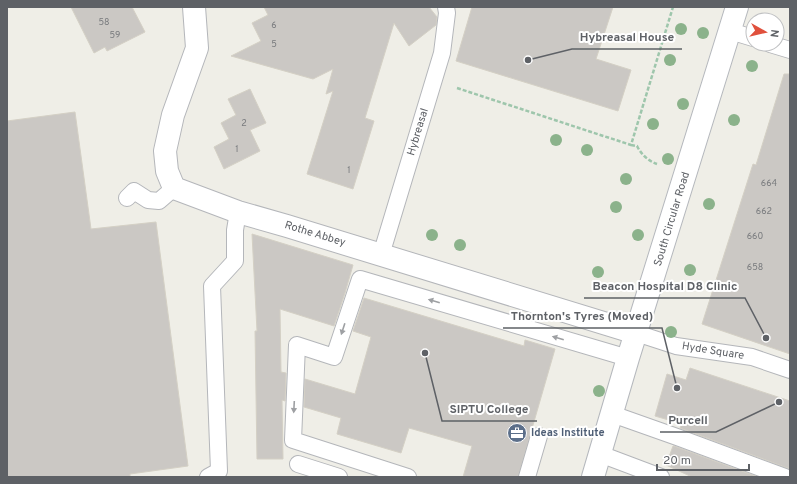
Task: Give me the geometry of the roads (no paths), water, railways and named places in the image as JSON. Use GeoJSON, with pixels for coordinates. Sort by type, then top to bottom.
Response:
{"type":"FeatureCollection","features":[{"type":"Feature","properties":{"kind":"street"},"geometry":{"type":"LineString","coordinates":[[174,188],[167,171],[165,151],[173,115],[197,48],[194,7]]}},
{"type":"Feature","properties":{"kind":"street","name":"South Circular Road"},"geometry":{"type":"LineString","coordinates":[[593,477],[628,358],[738,7]]}},
{"type":"Feature","properties":{"kind":"street","name":"Rothe Abbey"},"geometry":{"type":"LineString","coordinates":[[174,188],[238,212],[636,333]]}},
{"type":"Feature","properties":{"kind":"lane","name":"Hybreasal"},"geometry":{"type":"LineString","coordinates":[[381,255],[442,53],[447,13],[446,7]]}},
{"type":"Feature","properties":{"kind":"lane"},"geometry":{"type":"LineString","coordinates":[[730,31],[745,36]]}},
{"type":"Feature","properties":{"kind":"lane"},"geometry":{"type":"LineString","coordinates":[[127,198],[134,191],[148,200],[159,201],[174,188]]}},
{"type":"Feature","properties":{"kind":"lane"},"geometry":{"type":"LineString","coordinates":[[208,477],[219,471],[212,286],[235,261],[235,230],[238,212]]}},
{"type":"Feature","properties":{"kind":"lane"},"geometry":{"type":"LineString","coordinates":[[408,477],[293,440],[297,345],[334,357],[360,279],[628,358]]}},
{"type":"Feature","properties":{"kind":"lane","name":"Hyde Square"},"geometry":{"type":"LineString","coordinates":[[636,333],[676,346],[752,357],[790,370]]}},
{"type":"Feature","properties":{"kind":"lane"},"geometry":{"type":"LineString","coordinates":[[612,414],[785,477]]}},
{"type":"Feature","properties":{"kind":"lane"},"geometry":{"type":"LineString","coordinates":[[527,477],[539,436]]}},
{"type":"Feature","properties":{"kind":"lane"},"geometry":{"type":"LineString","coordinates":[[600,454],[662,477]]}},
{"type":"Feature","properties":{"kind":"lane"},"geometry":{"type":"LineString","coordinates":[[298,464],[339,477]]}},
{"type":"Feature","properties":{"kind":"place","name":"Hybreasal House"},"geometry":{"type":"Point","coordinates":[528,60]}},
{"type":"Feature","properties":{"kind":"place","name":"Beacon Hospital D8 Clinic"},"geometry":{"type":"Point","coordinates":[766,338]}},
{"type":"Feature","properties":{"kind":"place","name":"SIPTU College"},"geometry":{"type":"Point","coordinates":[425,353]}},
{"type":"Feature","properties":{"kind":"place","name":"Thornton's Tyres (Moved)"},"geometry":{"type":"Point","coordinates":[677,388]}},
{"type":"Feature","properties":{"kind":"place","name":"Purcell"},"geometry":{"type":"Point","coordinates":[779,402]}},
{"type":"Feature","properties":{"kind":"place","name":"Ideas Institute"},"geometry":{"type":"Point","coordinates":[517,433]}}]}
